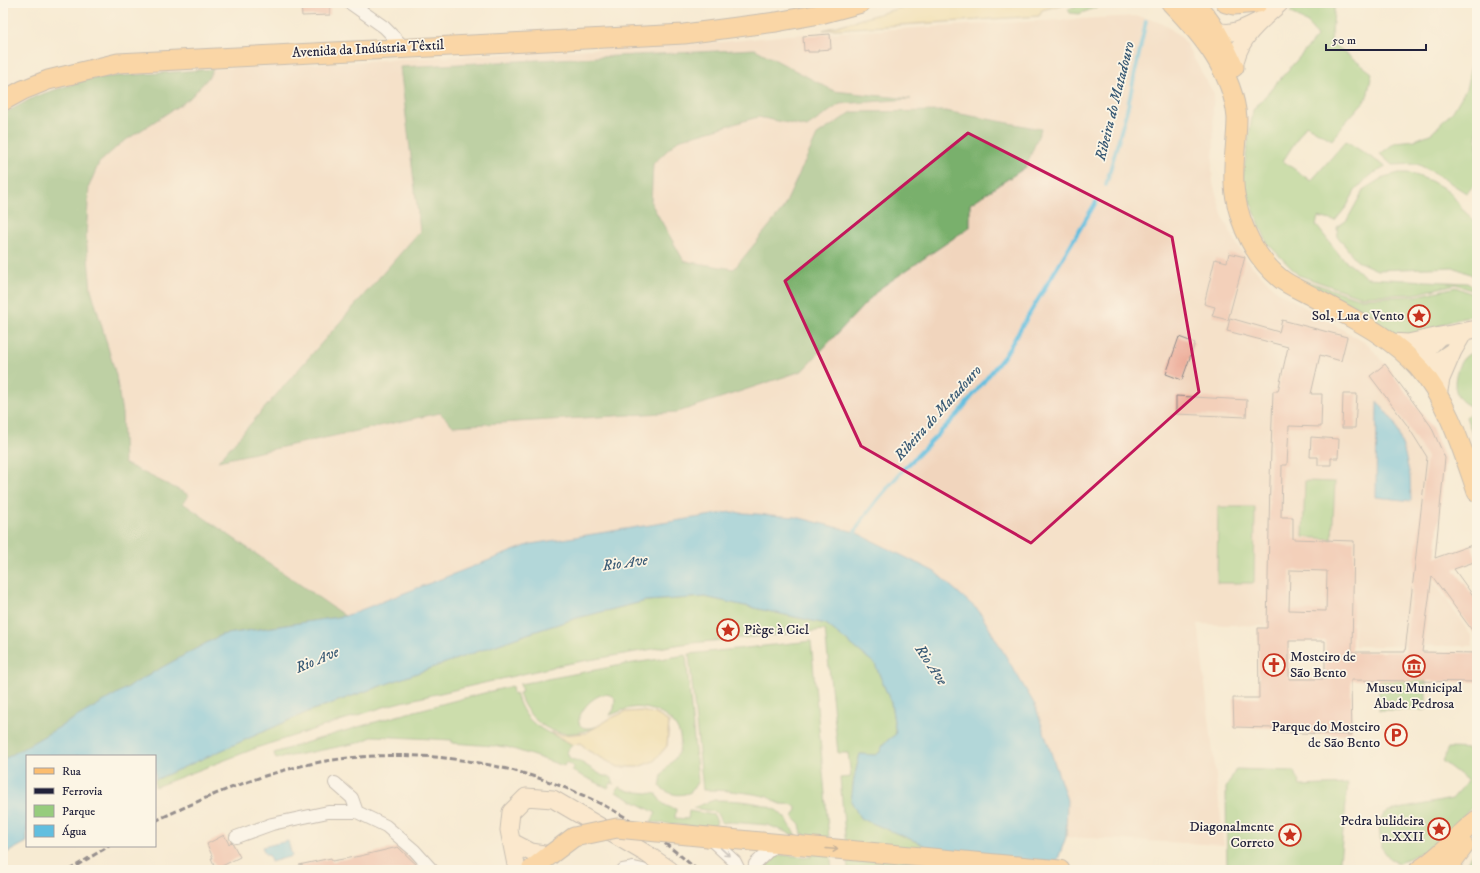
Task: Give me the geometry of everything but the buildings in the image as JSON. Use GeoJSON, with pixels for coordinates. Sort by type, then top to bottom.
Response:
{"type":"FeatureCollection","features":[{"type":"Feature","properties":{"kind":"main road"},"geometry":{"type":"LineString","coordinates":[[739,27],[758,20],[821,3]]}},
{"type":"Feature","properties":{"kind":"main road"},"geometry":{"type":"LineString","coordinates":[[739,27],[820,14],[861,3]]}},
{"type":"Feature","properties":{"kind":"main road"},"geometry":{"type":"LineString","coordinates":[[1171,3],[1186,19],[1216,58],[1228,81],[1236,108]]}},
{"type":"Feature","properties":{"kind":"main road"},"geometry":{"type":"LineString","coordinates":[[1194,3],[1216,32],[1224,45],[1234,68],[1238,92],[1236,108],[1237,134],[1234,175],[1235,198],[1247,235],[1264,262],[1282,280],[1392,342],[1418,367],[1438,396],[1458,441],[1477,492]]}},
{"type":"Feature","properties":{"kind":"main road"},"geometry":{"type":"LineString","coordinates":[[1226,3],[1261,11]]}},
{"type":"Feature","properties":{"kind":"main road","name":"Avenida da Indústria Têxtil"},"geometry":{"type":"LineString","coordinates":[[3,101],[23,90],[48,80],[118,63],[684,34],[739,27]]}},
{"type":"Feature","properties":{"kind":"main road"},"geometry":{"type":"LineString","coordinates":[[1419,870],[1442,854],[1467,828],[1477,820]]}},
{"type":"Feature","properties":{"kind":"main road"},"geometry":{"type":"LineString","coordinates":[[530,870],[550,862],[574,837],[617,828],[1060,870]]}},
{"type":"Feature","properties":{"kind":"main road"},"geometry":{"type":"LineString","coordinates":[[1446,870],[1477,829]]}},
{"type":"Feature","properties":{"kind":"street"},"geometry":{"type":"LineString","coordinates":[[350,3],[384,27],[404,48]]}},
{"type":"Feature","properties":{"kind":"street"},"geometry":{"type":"LineString","coordinates":[[1180,3],[1197,20],[1216,32],[1232,32],[1240,30],[1261,11],[1280,3]]}},
{"type":"Feature","properties":{"kind":"street"},"geometry":{"type":"LineString","coordinates":[[1234,68],[1236,56],[1240,46],[1261,11]]}},
{"type":"Feature","properties":{"kind":"street"},"geometry":{"type":"LineString","coordinates":[[1440,336],[1424,352],[1418,367],[1432,365],[1452,351],[1470,330]]}},
{"type":"Feature","properties":{"kind":"street"},"geometry":{"type":"LineString","coordinates":[[1392,342],[1408,343],[1470,330]]}},
{"type":"Feature","properties":{"kind":"street"},"geometry":{"type":"LineString","coordinates":[[1438,396],[1441,379],[1452,351]]}},
{"type":"Feature","properties":{"kind":"street"},"geometry":{"type":"LineString","coordinates":[[335,783],[352,798],[357,812]]}},
{"type":"Feature","properties":{"kind":"street"},"geometry":{"type":"LineString","coordinates":[[518,870],[509,830],[510,812],[526,798],[553,799],[637,866],[670,870]]}},
{"type":"Feature","properties":{"kind":"street"},"geometry":{"type":"LineString","coordinates":[[236,837],[272,824],[328,812],[357,812],[386,826],[414,850],[432,870]]}},
{"type":"Feature","properties":{"kind":"street"},"geometry":{"type":"LineString","coordinates":[[708,837],[735,862],[739,870]]}},
{"type":"Feature","properties":{"kind":"street"},"geometry":{"type":"LineString","coordinates":[[512,842],[550,862]]}},
{"type":"Feature","properties":{"kind":"street"},"geometry":{"type":"LineString","coordinates":[[754,870],[755,864],[785,844]]}},
{"type":"Feature","properties":{"kind":"highlighted area"},"geometry":{"type":"Polygon","coordinates":[[[968,133],[1172,237],[1199,392],[1031,543],[861,446],[785,281],[968,133]]]}},
{"type":"Feature","properties":{"kind":"shaded area"},"geometry":{"type":"Polygon","coordinates":[[[1135,16],[1150,19],[1166,25],[1183,39],[1214,94],[1213,183],[1224,220],[1239,248],[1252,266],[1277,291],[1369,345],[1431,426],[1445,458],[1433,580],[1472,637],[1472,646],[1354,646],[1354,622],[1266,620],[1265,626],[1198,624],[1224,845],[1066,837],[1067,800],[1035,705],[979,611],[731,512],[531,544],[345,616],[183,502],[189,495],[124,463],[122,413],[116,375],[91,289],[86,237],[89,186],[99,163],[120,144],[189,99],[209,77],[213,69],[723,42],[788,35],[1135,16]]]}},
{"type":"Feature","properties":{"kind":"green space"},"geometry":{"type":"Polygon","coordinates":[[[1083,3],[1136,3],[1100,6],[1079,14],[1070,13],[1068,9],[1083,3]]]}},
{"type":"Feature","properties":{"kind":"green space"},"geometry":{"type":"Polygon","coordinates":[[[1302,3],[1335,3],[1331,42],[1372,73],[1367,98],[1332,140],[1306,125],[1283,161],[1311,181],[1346,141],[1386,167],[1369,176],[1355,191],[1347,206],[1335,221],[1318,217],[1316,225],[1342,258],[1367,278],[1467,283],[1477,289],[1477,293],[1456,284],[1415,294],[1359,296],[1298,275],[1267,243],[1242,181],[1253,110],[1317,37],[1309,24],[1290,12],[1302,3]]]}},
{"type":"Feature","properties":{"kind":"green space"},"geometry":{"type":"Polygon","coordinates":[[[1477,40],[1477,183],[1466,193],[1433,172],[1417,164],[1392,165],[1380,154],[1396,142],[1415,140],[1432,133],[1453,111],[1466,89],[1477,40]]]}},
{"type":"Feature","properties":{"kind":"green space"},"geometry":{"type":"Polygon","coordinates":[[[755,49],[834,91],[911,99],[840,104],[807,127],[758,117],[678,140],[653,164],[651,203],[684,261],[734,269],[783,209],[817,135],[852,112],[945,111],[1041,129],[1026,167],[970,204],[970,227],[879,289],[802,371],[678,412],[453,426],[440,413],[218,461],[420,231],[400,67],[755,49]]]}},
{"type":"Feature","properties":{"kind":"green space"},"geometry":{"type":"Polygon","coordinates":[[[213,69],[209,77],[189,99],[120,144],[99,163],[89,186],[86,237],[91,289],[116,375],[122,413],[124,463],[189,495],[183,503],[345,616],[221,635],[161,668],[3,760],[3,114],[36,96],[91,78],[213,69]]]}},
{"type":"Feature","properties":{"kind":"green space"},"geometry":{"type":"Polygon","coordinates":[[[1399,173],[1410,173],[1431,181],[1449,191],[1465,212],[1477,223],[1477,277],[1453,267],[1377,270],[1357,261],[1338,237],[1337,227],[1347,220],[1364,189],[1384,177],[1399,173]]]}},
{"type":"Feature","properties":{"kind":"green space"},"geometry":{"type":"Polygon","coordinates":[[[1297,278],[1358,298],[1416,296],[1456,287],[1477,296],[1477,316],[1463,317],[1422,334],[1397,335],[1297,278]]]}},
{"type":"Feature","properties":{"kind":"green space"},"geometry":{"type":"Polygon","coordinates":[[[1477,349],[1477,409],[1463,402],[1459,398],[1456,392],[1455,380],[1461,362],[1464,358],[1477,349]]]}},
{"type":"Feature","properties":{"kind":"green space"},"geometry":{"type":"Polygon","coordinates":[[[1473,412],[1477,414],[1477,431],[1472,433],[1466,417],[1473,412]]]}},
{"type":"Feature","properties":{"kind":"green space"},"geometry":{"type":"Polygon","coordinates":[[[1305,481],[1335,482],[1332,539],[1303,537],[1305,481]]]}},
{"type":"Feature","properties":{"kind":"green space"},"geometry":{"type":"Polygon","coordinates":[[[1218,507],[1255,507],[1254,583],[1217,583],[1218,507]]]}},
{"type":"Feature","properties":{"kind":"green space"},"geometry":{"type":"Polygon","coordinates":[[[705,597],[826,624],[875,664],[891,703],[896,734],[884,743],[880,752],[875,755],[860,754],[854,778],[851,801],[860,818],[922,844],[930,870],[848,870],[840,778],[851,777],[848,753],[838,753],[825,630],[682,644],[566,664],[393,704],[259,747],[156,787],[156,780],[310,711],[527,634],[577,618],[646,601],[705,597]]]}},
{"type":"Feature","properties":{"kind":"green space"},"geometry":{"type":"Polygon","coordinates":[[[811,641],[832,870],[764,870],[773,858],[781,855],[812,857],[805,834],[802,834],[800,824],[793,817],[797,810],[796,807],[790,804],[781,804],[761,795],[719,790],[703,790],[689,654],[811,641]]]}},
{"type":"Feature","properties":{"kind":"green space"},"geometry":{"type":"Polygon","coordinates":[[[686,655],[698,781],[691,792],[686,794],[678,795],[668,792],[660,787],[662,775],[677,755],[680,746],[680,737],[677,729],[665,716],[639,707],[610,715],[614,709],[615,699],[608,694],[599,696],[590,702],[583,710],[579,718],[580,725],[586,728],[599,726],[586,731],[563,733],[554,731],[538,722],[526,709],[519,693],[522,692],[520,684],[627,664],[686,655]]]}},
{"type":"Feature","properties":{"kind":"green space"},"geometry":{"type":"Polygon","coordinates":[[[1379,680],[1426,681],[1426,710],[1379,710],[1379,680]]]}},
{"type":"Feature","properties":{"kind":"green space"},"geometry":{"type":"Polygon","coordinates":[[[512,686],[513,694],[516,693],[525,713],[537,726],[573,745],[567,752],[570,759],[579,761],[603,776],[612,778],[614,784],[611,783],[608,788],[572,771],[574,767],[566,762],[564,766],[507,747],[452,743],[452,740],[374,736],[358,743],[276,759],[274,753],[392,717],[512,686]]]}},
{"type":"Feature","properties":{"kind":"green space"},"geometry":{"type":"Polygon","coordinates":[[[1448,748],[1477,749],[1477,802],[1446,834],[1428,849],[1399,863],[1391,860],[1381,847],[1379,824],[1384,814],[1389,811],[1452,799],[1468,781],[1442,761],[1448,748]]]}},
{"type":"Feature","properties":{"kind":"green space"},"geometry":{"type":"Polygon","coordinates":[[[1236,769],[1295,771],[1300,786],[1348,784],[1339,870],[1227,870],[1226,788],[1236,769]]]}},
{"type":"Feature","properties":{"kind":"green space"},"geometry":{"type":"Polygon","coordinates":[[[619,787],[629,791],[657,794],[664,804],[676,809],[675,818],[688,819],[689,811],[714,815],[717,822],[714,826],[708,828],[651,822],[656,813],[616,792],[619,787]]]}},
{"type":"Feature","properties":{"kind":"green space"},"geometry":{"type":"Polygon","coordinates":[[[714,800],[748,802],[774,809],[785,818],[796,836],[768,825],[730,822],[722,823],[716,812],[693,808],[714,800]]]}},
{"type":"Feature","properties":{"kind":"green space"},"geometry":{"type":"Polygon","coordinates":[[[1477,848],[1477,870],[1461,870],[1477,848]]]}},
{"type":"Feature","properties":{"kind":"sand"},"geometry":{"type":"Polygon","coordinates":[[[917,3],[1069,3],[1042,10],[1039,16],[823,30],[917,3]]]}},
{"type":"Feature","properties":{"kind":"sand"},"geometry":{"type":"Polygon","coordinates":[[[641,711],[656,714],[669,722],[667,746],[654,761],[638,767],[618,767],[587,750],[581,743],[573,745],[550,732],[563,735],[586,733],[611,718],[625,712],[641,711]]]}},
{"type":"Feature","properties":{"kind":"water"},"geometry":{"type":"Polygon","coordinates":[[[1377,401],[1395,423],[1410,476],[1411,501],[1376,497],[1377,401]]]}},
{"type":"Feature","properties":{"kind":"water","name":"Rio Ave"},"geometry":{"type":"Polygon","coordinates":[[[731,512],[796,517],[855,532],[935,572],[979,611],[1035,705],[1067,800],[1066,837],[1054,870],[930,870],[922,844],[860,818],[851,801],[854,778],[860,754],[875,755],[880,752],[884,743],[896,734],[891,703],[875,664],[826,624],[705,597],[646,601],[577,618],[527,634],[310,711],[156,780],[156,755],[26,755],[26,843],[3,855],[3,760],[161,668],[221,635],[345,616],[531,544],[731,512]]]}},
{"type":"Feature","properties":{"kind":"water"},"geometry":{"type":"Polygon","coordinates":[[[288,841],[292,856],[271,862],[269,855],[266,855],[262,847],[288,841]]]}},
{"type":"Feature","properties":{"kind":"waterway","name":"Ribeira do Matadouro"},"geometry":{"type":"LineString","coordinates":[[1106,185],[1128,106],[1146,21]]}},
{"type":"Feature","properties":{"kind":"waterway","name":"Ribeira do Matadouro"},"geometry":{"type":"LineString","coordinates":[[854,537],[855,532],[862,520],[878,499],[902,471],[958,414],[1005,355],[1096,202]]}},
{"type":"Feature","properties":{"kind":"railway"},"geometry":{"type":"LineString","coordinates":[[156,821],[217,793],[304,765],[326,761],[376,756],[426,756],[475,762],[524,774],[571,790],[616,812],[658,838],[697,870]]}},
{"type":"Feature","properties":{"kind":"railway"},"geometry":{"type":"LineString","coordinates":[[69,870],[107,847]]}},
{"type":"Feature","properties":{"kind":"place","name":"Sol, Lua e Vento"},"geometry":{"type":"Point","coordinates":[1419,316]}},
{"type":"Feature","properties":{"kind":"place","name":"Piège à Ciel"},"geometry":{"type":"Point","coordinates":[728,630]}},
{"type":"Feature","properties":{"kind":"place","name":"Mosteiro de São Bento"},"geometry":{"type":"Point","coordinates":[1274,665]}},
{"type":"Feature","properties":{"kind":"place","name":"Museu Municipal Abade Pedrosa"},"geometry":{"type":"Point","coordinates":[1414,666]}},
{"type":"Feature","properties":{"kind":"place","name":"Parque do Mosteiro de São Bento"},"geometry":{"type":"Point","coordinates":[1396,735]}},
{"type":"Feature","properties":{"kind":"place","name":"Pedra bulideira n.XXII"},"geometry":{"type":"Point","coordinates":[1439,829]}},
{"type":"Feature","properties":{"kind":"place","name":"Diagonalmente Correto"},"geometry":{"type":"Point","coordinates":[1290,835]}}]}
